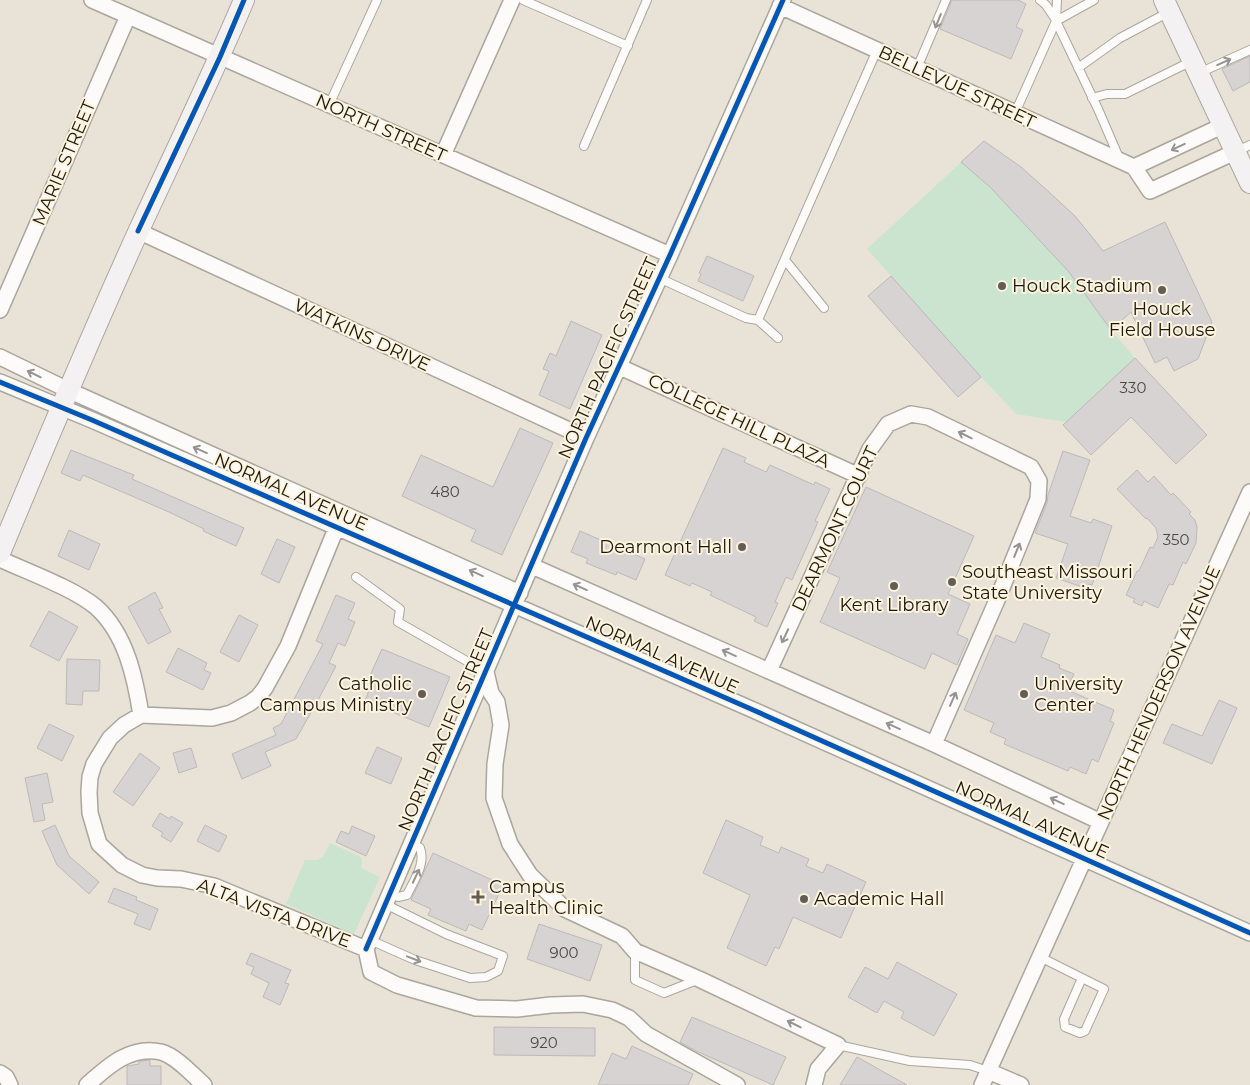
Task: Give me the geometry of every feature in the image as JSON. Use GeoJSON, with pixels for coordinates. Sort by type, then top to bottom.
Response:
{"type":"FeatureCollection","features":[{"type":"Feature","properties":{"kind":"main road"},"geometry":{"type":"LineString","coordinates":[[0,553],[64,399],[138,231],[220,57],[244,0]]}},
{"type":"Feature","properties":{"kind":"main road"},"geometry":{"type":"LineString","coordinates":[[1166,6],[1222,126],[1243,149],[1250,183]]}},
{"type":"Feature","properties":{"kind":"street","name":"NORTH STREET"},"geometry":{"type":"LineString","coordinates":[[92,0],[108,3],[128,16],[670,255]]}},
{"type":"Feature","properties":{"kind":"street"},"geometry":{"type":"LineString","coordinates":[[443,155],[512,0]]}},
{"type":"Feature","properties":{"kind":"street","name":"BELLEVUE STREET"},"geometry":{"type":"LineString","coordinates":[[781,3],[877,50],[1127,164]]}},
{"type":"Feature","properties":{"kind":"street","name":"NORTH PACIFIC STREET"},"geometry":{"type":"LineString","coordinates":[[368,945],[586,438],[660,278],[781,3]]}},
{"type":"Feature","properties":{"kind":"street","name":"MARIE STREET"},"geometry":{"type":"LineString","coordinates":[[0,310],[128,16]]}},
{"type":"Feature","properties":{"kind":"street"},"geometry":{"type":"LineString","coordinates":[[1222,126],[1127,164],[1150,191],[1243,149]]}},
{"type":"Feature","properties":{"kind":"street","name":"WATKINS DRIVE"},"geometry":{"type":"LineString","coordinates":[[138,231],[586,438]]}},
{"type":"Feature","properties":{"kind":"street"},"geometry":{"type":"LineString","coordinates":[[0,357],[64,399]]}},
{"type":"Feature","properties":{"kind":"street","name":"COLLEGE HILL PLAZA"},"geometry":{"type":"LineString","coordinates":[[620,366],[859,476]]}},
{"type":"Feature","properties":{"kind":"street"},"geometry":{"type":"LineString","coordinates":[[0,382],[64,399]]}},
{"type":"Feature","properties":{"kind":"street","name":"NORMAL AVENUE"},"geometry":{"type":"LineString","coordinates":[[64,399],[518,599],[1250,933]]}},
{"type":"Feature","properties":{"kind":"street","name":"DEARMONT COURT"},"geometry":{"type":"LineString","coordinates":[[769,671],[870,449],[888,424],[911,414],[928,417],[1031,467],[1040,481],[1038,499],[997,600],[934,744]]}},
{"type":"Feature","properties":{"kind":"street","name":"NORTH HENDERSON AVENUE"},"geometry":{"type":"LineString","coordinates":[[982,1085],[1250,492]]}},
{"type":"Feature","properties":{"kind":"street"},"geometry":{"type":"LineString","coordinates":[[0,559],[77,594],[105,616],[127,655],[142,714],[212,718],[231,713],[250,703],[265,688],[288,646],[339,520]]}},
{"type":"Feature","properties":{"kind":"street","name":"NORMAL AVENUE"},"geometry":{"type":"LineString","coordinates":[[532,566],[934,744],[1101,822]]}},
{"type":"Feature","properties":{"kind":"street"},"geometry":{"type":"LineString","coordinates":[[486,672],[492,693],[497,702],[501,726],[494,764],[494,798],[510,844],[530,875],[565,909],[622,936],[635,951],[838,1045],[818,1069],[814,1085]]}},
{"type":"Feature","properties":{"kind":"street","name":"ALTA VISTA DRIVE"},"geometry":{"type":"LineString","coordinates":[[142,714],[124,725],[110,738],[97,759],[90,777],[90,813],[93,826],[100,844],[110,855],[122,865],[142,875],[182,879],[214,886],[368,945]]}},
{"type":"Feature","properties":{"kind":"street"},"geometry":{"type":"LineString","coordinates":[[368,945],[371,972],[397,985],[476,1008],[517,1009],[550,1004],[583,1004],[612,1010],[630,1018],[646,1034],[737,1085]]}},
{"type":"Feature","properties":{"kind":"street"},"geometry":{"type":"LineString","coordinates":[[87,1085],[105,1068],[136,1051],[162,1052],[182,1064],[204,1085]]}},
{"type":"Feature","properties":{"kind":"street"},"geometry":{"type":"LineString","coordinates":[[988,1071],[1020,1085]]}},
{"type":"Feature","properties":{"kind":"street"},"geometry":{"type":"LineString","coordinates":[[0,1073],[6,1077],[10,1085]]}},
{"type":"Feature","properties":{"kind":"lane"},"geometry":{"type":"LineString","coordinates":[[329,105],[377,0]]}},
{"type":"Feature","properties":{"kind":"lane"},"geometry":{"type":"LineString","coordinates":[[523,0],[628,46]]}},
{"type":"Feature","properties":{"kind":"lane"},"geometry":{"type":"LineString","coordinates":[[584,146],[647,0]]}},
{"type":"Feature","properties":{"kind":"lane"},"geometry":{"type":"LineString","coordinates":[[917,68],[946,0]]}},
{"type":"Feature","properties":{"kind":"lane"},"geometry":{"type":"LineString","coordinates":[[1040,0],[1046,5],[1056,21],[1092,98],[1127,164]]}},
{"type":"Feature","properties":{"kind":"lane"},"geometry":{"type":"LineString","coordinates":[[1015,113],[1056,21],[1057,0]]}},
{"type":"Feature","properties":{"kind":"lane"},"geometry":{"type":"LineString","coordinates":[[1056,21],[1094,0]]}},
{"type":"Feature","properties":{"kind":"lane"},"geometry":{"type":"LineString","coordinates":[[1078,68],[1166,6]]}},
{"type":"Feature","properties":{"kind":"lane"},"geometry":{"type":"LineString","coordinates":[[758,320],[877,50]]}},
{"type":"Feature","properties":{"kind":"lane"},"geometry":{"type":"LineString","coordinates":[[1092,98],[1107,94],[1125,94],[1195,67],[1250,50]]}},
{"type":"Feature","properties":{"kind":"lane"},"geometry":{"type":"LineString","coordinates":[[785,260],[824,308]]}},
{"type":"Feature","properties":{"kind":"lane"},"geometry":{"type":"LineString","coordinates":[[660,278],[746,318],[758,320],[778,338]]}},
{"type":"Feature","properties":{"kind":"lane"},"geometry":{"type":"LineString","coordinates":[[356,577],[400,609],[398,622],[486,672]]}},
{"type":"Feature","properties":{"kind":"lane"},"geometry":{"type":"LineString","coordinates":[[368,945],[470,978],[486,977],[498,971],[503,956],[446,934],[387,899]]}},
{"type":"Feature","properties":{"kind":"lane"},"geometry":{"type":"LineString","coordinates":[[635,951],[635,980],[664,993],[699,979]]}},
{"type":"Feature","properties":{"kind":"lane"},"geometry":{"type":"LineString","coordinates":[[1040,957],[1082,978],[1104,989],[1085,1031],[1080,1034],[1065,1027],[1064,1020],[1082,978]]}},
{"type":"Feature","properties":{"kind":"lane"},"geometry":{"type":"LineString","coordinates":[[838,1045],[910,1062],[970,1065],[988,1071]]}},
{"type":"Feature","properties":{"kind":"green space","name":"Houck Stadium"},"geometry":{"type":"Polygon","coordinates":[[[984,141],[1040,184],[1091,234],[1123,281],[1135,308],[1111,330],[1135,358],[1066,422],[1016,414],[981,377],[958,397],[868,296],[891,276],[867,249],[984,141]]]}},
{"type":"Feature","properties":{"kind":"green space"},"geometry":{"type":"Polygon","coordinates":[[[330,843],[359,856],[362,859],[361,868],[380,877],[354,934],[286,904],[305,860],[317,860],[323,857],[330,843]]]}},
{"type":"Feature","properties":{"kind":"building"},"geometry":{"type":"Polygon","coordinates":[[[952,0],[1018,0],[1026,4],[1016,27],[1023,30],[1011,59],[940,29],[952,0]]]}},
{"type":"Feature","properties":{"kind":"building"},"geometry":{"type":"Polygon","coordinates":[[[1250,56],[1250,82],[1233,91],[1222,69],[1250,56]]]}},
{"type":"Feature","properties":{"kind":"building"},"geometry":{"type":"Polygon","coordinates":[[[984,141],[1021,167],[1075,216],[1103,251],[1165,222],[1212,322],[1198,359],[1174,371],[1167,357],[1155,363],[1131,312],[1111,330],[1069,272],[990,187],[961,162],[984,141]]]}},
{"type":"Feature","properties":{"kind":"building"},"geometry":{"type":"Polygon","coordinates":[[[707,256],[754,276],[743,301],[698,281],[701,274],[699,273],[707,256]]]}},
{"type":"Feature","properties":{"kind":"building"},"geometry":{"type":"Polygon","coordinates":[[[891,276],[981,377],[958,397],[868,296],[891,276]]]}},
{"type":"Feature","properties":{"kind":"building"},"geometry":{"type":"Polygon","coordinates":[[[571,321],[602,335],[570,409],[539,395],[549,371],[543,369],[550,353],[556,356],[571,321]]]}},
{"type":"Feature","properties":{"kind":"building"},"geometry":{"type":"Polygon","coordinates":[[[1135,358],[1207,435],[1176,464],[1131,417],[1091,455],[1063,425],[1135,358]]]}},
{"type":"Feature","properties":{"kind":"building"},"geometry":{"type":"Polygon","coordinates":[[[520,428],[553,443],[502,555],[471,541],[476,530],[402,496],[421,455],[493,487],[520,428]]]}},
{"type":"Feature","properties":{"kind":"building","name":"Dearmont Hall"},"geometry":{"type":"Polygon","coordinates":[[[723,448],[746,458],[744,462],[766,472],[770,465],[814,485],[815,482],[830,489],[815,521],[818,522],[792,580],[786,577],[775,602],[778,603],[767,627],[754,621],[756,617],[710,595],[712,592],[692,583],[690,586],[665,575],[723,448]]]}},
{"type":"Feature","properties":{"kind":"building"},"geometry":{"type":"Polygon","coordinates":[[[71,450],[134,475],[132,479],[244,528],[236,546],[203,531],[204,529],[169,512],[83,475],[80,481],[61,473],[71,450]]]}},
{"type":"Feature","properties":{"kind":"building"},"geometry":{"type":"Polygon","coordinates":[[[1063,451],[1090,460],[1070,516],[1091,523],[1093,519],[1112,526],[1092,585],[1089,584],[1088,589],[1056,578],[1068,544],[1035,533],[1047,503],[1063,451]]]}},
{"type":"Feature","properties":{"kind":"building"},"geometry":{"type":"Polygon","coordinates":[[[1137,470],[1148,482],[1154,476],[1171,495],[1173,493],[1191,512],[1189,514],[1195,520],[1197,527],[1196,543],[1186,564],[1183,562],[1173,585],[1169,584],[1158,608],[1144,601],[1142,606],[1133,602],[1135,599],[1126,595],[1150,547],[1153,548],[1158,537],[1156,528],[1117,489],[1137,470]]]}},
{"type":"Feature","properties":{"kind":"building","name":"Kent Library"},"geometry":{"type":"Polygon","coordinates":[[[866,487],[974,536],[948,594],[970,604],[957,634],[968,639],[957,665],[932,653],[925,669],[820,622],[840,578],[827,572],[866,487]]]}},
{"type":"Feature","properties":{"kind":"building"},"geometry":{"type":"Polygon","coordinates":[[[69,530],[100,544],[89,570],[58,556],[69,530]]]}},
{"type":"Feature","properties":{"kind":"building"},"geometry":{"type":"Polygon","coordinates":[[[580,531],[645,559],[636,580],[617,572],[616,575],[586,563],[588,559],[571,552],[580,531]]]}},
{"type":"Feature","properties":{"kind":"building"},"geometry":{"type":"Polygon","coordinates":[[[277,539],[295,547],[279,583],[261,574],[277,539]]]}},
{"type":"Feature","properties":{"kind":"building"},"geometry":{"type":"Polygon","coordinates":[[[155,592],[163,608],[159,609],[171,632],[148,644],[128,607],[155,592]]]}},
{"type":"Feature","properties":{"kind":"building"},"geometry":{"type":"Polygon","coordinates":[[[336,595],[355,603],[348,619],[355,622],[345,646],[338,643],[329,663],[336,666],[296,739],[265,752],[271,766],[242,779],[232,754],[276,735],[273,728],[281,724],[323,644],[316,641],[336,595]]]}},
{"type":"Feature","properties":{"kind":"building"},"geometry":{"type":"Polygon","coordinates":[[[49,611],[78,627],[59,661],[30,646],[49,611]]]}},
{"type":"Feature","properties":{"kind":"building"},"geometry":{"type":"Polygon","coordinates":[[[239,615],[258,625],[239,662],[220,652],[239,615]]]}},
{"type":"Feature","properties":{"kind":"building","name":"University Center"},"geometry":{"type":"Polygon","coordinates":[[[1024,623],[1050,634],[1041,657],[1060,665],[1059,668],[1074,674],[1067,690],[1114,710],[1110,721],[1114,723],[1098,762],[1092,759],[1086,774],[1070,767],[1068,771],[1004,744],[1006,739],[990,732],[994,723],[964,710],[996,635],[1015,643],[1024,623]]]}},
{"type":"Feature","properties":{"kind":"building"},"geometry":{"type":"Polygon","coordinates":[[[178,648],[207,663],[204,670],[211,673],[203,690],[166,672],[178,648]]]}},
{"type":"Feature","properties":{"kind":"building","name":"Catholic Campus Ministry"},"geometry":{"type":"Polygon","coordinates":[[[382,649],[450,677],[429,727],[365,701],[372,682],[368,680],[382,649]]]}},
{"type":"Feature","properties":{"kind":"building"},"geometry":{"type":"Polygon","coordinates":[[[67,659],[100,660],[99,691],[83,691],[82,705],[66,704],[67,659]]]}},
{"type":"Feature","properties":{"kind":"building"},"geometry":{"type":"Polygon","coordinates":[[[1219,700],[1237,708],[1212,764],[1163,743],[1172,724],[1202,736],[1219,700]]]}},
{"type":"Feature","properties":{"kind":"building"},"geometry":{"type":"Polygon","coordinates":[[[49,724],[74,736],[62,761],[37,748],[49,724]]]}},
{"type":"Feature","properties":{"kind":"building"},"geometry":{"type":"Polygon","coordinates":[[[377,747],[402,758],[391,784],[365,773],[377,747]]]}},
{"type":"Feature","properties":{"kind":"building"},"geometry":{"type":"Polygon","coordinates":[[[191,748],[197,767],[179,773],[173,753],[191,748]]]}},
{"type":"Feature","properties":{"kind":"building"},"geometry":{"type":"Polygon","coordinates":[[[140,753],[160,768],[133,806],[113,792],[140,753]]]}},
{"type":"Feature","properties":{"kind":"building"},"geometry":{"type":"Polygon","coordinates":[[[47,773],[53,802],[42,804],[45,820],[34,822],[25,778],[47,773]]]}},
{"type":"Feature","properties":{"kind":"building"},"geometry":{"type":"Polygon","coordinates":[[[160,813],[170,819],[171,816],[183,823],[171,842],[161,836],[163,833],[152,826],[160,813]]]}},
{"type":"Feature","properties":{"kind":"building","name":"Academic Hall"},"geometry":{"type":"Polygon","coordinates":[[[726,820],[763,837],[760,845],[779,853],[781,847],[809,859],[806,866],[823,873],[827,864],[866,882],[841,938],[793,917],[779,949],[775,947],[766,966],[727,948],[750,895],[703,873],[726,820]]]}},
{"type":"Feature","properties":{"kind":"building"},"geometry":{"type":"Polygon","coordinates":[[[55,825],[69,856],[99,882],[89,894],[57,865],[42,831],[55,825]]]}},
{"type":"Feature","properties":{"kind":"building"},"geometry":{"type":"Polygon","coordinates":[[[205,825],[227,836],[219,852],[197,841],[205,825]]]}},
{"type":"Feature","properties":{"kind":"building"},"geometry":{"type":"Polygon","coordinates":[[[352,826],[375,836],[366,856],[336,842],[341,831],[349,834],[352,826]]]}},
{"type":"Feature","properties":{"kind":"building"},"geometry":{"type":"Polygon","coordinates":[[[433,853],[503,885],[482,930],[469,924],[466,931],[428,915],[431,909],[411,900],[433,853]]]}},
{"type":"Feature","properties":{"kind":"building"},"geometry":{"type":"Polygon","coordinates":[[[114,888],[137,897],[136,900],[158,909],[150,930],[134,924],[138,914],[108,902],[114,888]]]}},
{"type":"Feature","properties":{"kind":"building"},"geometry":{"type":"Polygon","coordinates":[[[539,924],[602,945],[590,981],[527,959],[539,924]]]}},
{"type":"Feature","properties":{"kind":"building"},"geometry":{"type":"Polygon","coordinates":[[[251,953],[291,970],[285,983],[289,984],[280,1005],[263,997],[269,983],[251,974],[254,967],[246,964],[251,953]]]}},
{"type":"Feature","properties":{"kind":"building"},"geometry":{"type":"Polygon","coordinates":[[[897,962],[957,994],[934,1036],[901,1018],[904,1012],[884,1001],[877,1013],[848,997],[865,967],[888,979],[897,962]]]}},
{"type":"Feature","properties":{"kind":"building"},"geometry":{"type":"Polygon","coordinates":[[[692,1017],[786,1057],[773,1085],[680,1042],[692,1017]]]}},
{"type":"Feature","properties":{"kind":"building"},"geometry":{"type":"Polygon","coordinates":[[[494,1027],[595,1028],[595,1056],[494,1055],[494,1027]]]}},
{"type":"Feature","properties":{"kind":"building"},"geometry":{"type":"Polygon","coordinates":[[[632,1046],[693,1074],[688,1085],[598,1085],[612,1053],[626,1059],[632,1046]]]}},
{"type":"Feature","properties":{"kind":"building"},"geometry":{"type":"Polygon","coordinates":[[[857,1057],[907,1085],[840,1085],[857,1057]]]}},
{"type":"Feature","properties":{"kind":"building"},"geometry":{"type":"Polygon","coordinates":[[[150,1060],[150,1066],[161,1066],[161,1085],[127,1085],[127,1066],[139,1064],[139,1061],[150,1060]]]}},
{"type":"Feature","properties":{"kind":"cycle path"},"geometry":{"type":"LineString","coordinates":[[138,231],[220,57],[244,0]]}},
{"type":"Feature","properties":{"kind":"cycle path"},"geometry":{"type":"LineString","coordinates":[[366,949],[586,438],[670,255],[783,0]]}},
{"type":"Feature","properties":{"kind":"cycle path"},"geometry":{"type":"LineString","coordinates":[[0,382],[92,420],[751,709],[1250,933]]}},
{"type":"Feature","properties":{"kind":"place","name":"Houck Stadium"},"geometry":{"type":"Point","coordinates":[1002,286]}},
{"type":"Feature","properties":{"kind":"place","name":"Houck Field House"},"geometry":{"type":"Point","coordinates":[1162,290]}},
{"type":"Feature","properties":{"kind":"place","name":"Dearmont Hall"},"geometry":{"type":"Point","coordinates":[742,547]}},
{"type":"Feature","properties":{"kind":"place","name":"Southeast Missouri State University"},"geometry":{"type":"Point","coordinates":[952,582]}},
{"type":"Feature","properties":{"kind":"place","name":"Kent Library"},"geometry":{"type":"Point","coordinates":[894,586]}},
{"type":"Feature","properties":{"kind":"place","name":"Catholic Campus Ministry"},"geometry":{"type":"Point","coordinates":[422,694]}},
{"type":"Feature","properties":{"kind":"place","name":"University Center"},"geometry":{"type":"Point","coordinates":[1024,694]}},
{"type":"Feature","properties":{"kind":"place","name":"Campus Health Clinic"},"geometry":{"type":"Point","coordinates":[478,897]}},
{"type":"Feature","properties":{"kind":"place","name":"Academic Hall"},"geometry":{"type":"Point","coordinates":[804,899]}}]}
